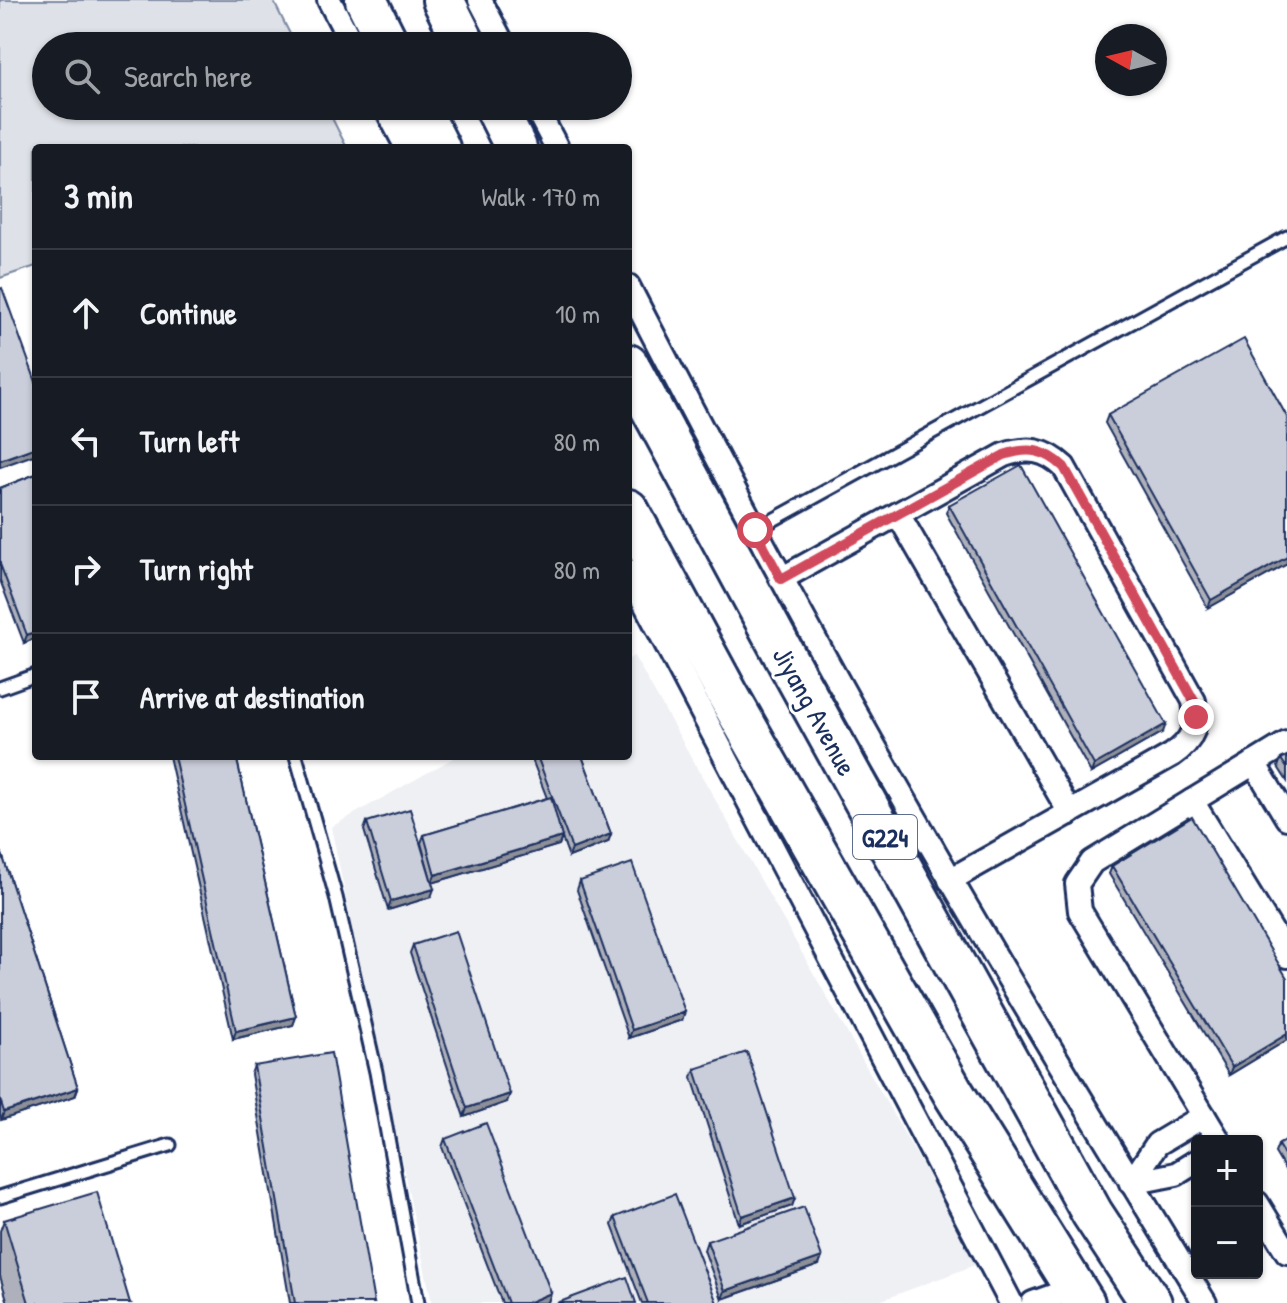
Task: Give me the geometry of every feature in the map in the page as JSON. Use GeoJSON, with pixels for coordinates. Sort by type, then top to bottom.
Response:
{"type":"FeatureCollection","features":[{"type":"Feature","properties":{"kind":"highway"},"geometry":{"type":"LineString","coordinates":[[366,0],[382,32]]}},
{"type":"Feature","properties":{"kind":"highway"},"geometry":{"type":"LineString","coordinates":[[443,0],[459,32]]}},
{"type":"Feature","properties":{"kind":"highway"},"geometry":{"type":"LineString","coordinates":[[425,120],[437,144]]}},
{"type":"Feature","properties":{"kind":"highway"},"geometry":{"type":"LineString","coordinates":[[502,120],[514,144]]}},
{"type":"Feature","properties":{"kind":"highway","name":"Jiyang Avenue"},"geometry":{"type":"LineString","coordinates":[[632,372],[1092,1213],[1151,1303]]}},
{"type":"Feature","properties":{"kind":"highway","name":"G224"},"geometry":{"type":"LineString","coordinates":[[632,517],[728,695],[954,1094],[1079,1295]]}},
{"type":"Feature","properties":{"kind":"street"},"geometry":{"type":"LineString","coordinates":[[329,0],[346,32]]}},
{"type":"Feature","properties":{"kind":"street"},"geometry":{"type":"LineString","coordinates":[[480,0],[497,32]]}},
{"type":"Feature","properties":{"kind":"street"},"geometry":{"type":"LineString","coordinates":[[392,120],[405,144]]}},
{"type":"Feature","properties":{"kind":"street"},"geometry":{"type":"LineString","coordinates":[[542,120],[555,144]]}},
{"type":"Feature","properties":{"kind":"street"},"geometry":{"type":"LineString","coordinates":[[632,294],[781,579],[950,880],[1205,1303]]}},
{"type":"Feature","properties":{"kind":"street"},"geometry":{"type":"LineString","coordinates":[[781,579],[1004,455],[1020,450],[1036,451],[1052,456],[1064,467],[1194,701],[1196,717],[1192,733],[1185,746],[950,880]]}},
{"type":"Feature","properties":{"kind":"street"},"geometry":{"type":"LineString","coordinates":[[898,514],[1070,813]]}},
{"type":"Feature","properties":{"kind":"street"},"geometry":{"type":"LineString","coordinates":[[632,579],[1011,1303]]}},
{"type":"Feature","properties":{"kind":"street"},"geometry":{"type":"LineString","coordinates":[[1215,1135],[1080,911],[1077,884],[1092,862],[1287,743]]}},
{"type":"Feature","properties":{"kind":"street"},"geometry":{"type":"LineString","coordinates":[[1254,763],[1287,818]]}},
{"type":"Feature","properties":{"kind":"street"},"geometry":{"type":"LineString","coordinates":[[1192,801],[1287,956]]}},
{"type":"Feature","properties":{"kind":"street"},"geometry":{"type":"LineString","coordinates":[[1131,1183],[1157,1144],[1204,1116]]}},
{"type":"Feature","properties":{"kind":"street"},"geometry":{"type":"LineString","coordinates":[[1131,1183],[1176,1174],[1191,1165]]}},
{"type":"Feature","properties":{"kind":"street"},"geometry":{"type":"LineString","coordinates":[[1259,1207],[1287,1252]]}},
{"type":"Feature","properties":{"kind":"street"},"geometry":{"type":"LineString","coordinates":[[1033,1303],[1079,1295]]}},
{"type":"Feature","properties":{"kind":"lane"},"geometry":{"type":"LineString","coordinates":[[755,530],[1287,237]]}},
{"type":"Feature","properties":{"kind":"lane"},"geometry":{"type":"LineString","coordinates":[[0,688],[32,676]]}},
{"type":"Feature","properties":{"kind":"lane"},"geometry":{"type":"LineString","coordinates":[[297,760],[336,897],[376,1072],[418,1303]]}},
{"type":"Feature","properties":{"kind":"lane"},"geometry":{"type":"LineString","coordinates":[[0,1197],[170,1145]]}},
{"type":"Feature","properties":{"kind":"shaded area"},"geometry":{"type":"Polygon","coordinates":[[[0,0],[273,0],[289,32],[32,32],[32,120],[333,120],[345,144],[32,144],[32,267],[0,278],[0,0]]]}},
{"type":"Feature","properties":{"kind":"shaded area"},"geometry":{"type":"Polygon","coordinates":[[[632,657],[978,1264],[874,1303],[432,1303],[331,827],[450,760],[632,760],[632,657]]]}},
{"type":"Feature","properties":{"kind":"building"},"geometry":{"type":"Polygon","coordinates":[[[0,289],[32,371],[32,448],[0,460],[0,289]]]}},
{"type":"Feature","properties":{"kind":"building"},"geometry":{"type":"Polygon","coordinates":[[[1244,339],[1287,417],[1287,557],[1211,600],[1108,415],[1244,339]]]}},
{"type":"Feature","properties":{"kind":"building"},"geometry":{"type":"Polygon","coordinates":[[[1021,465],[1166,724],[1094,765],[949,505],[1021,465]]]}},
{"type":"Feature","properties":{"kind":"building"},"geometry":{"type":"Polygon","coordinates":[[[32,476],[32,633],[27,635],[0,564],[0,488],[32,476]]]}},
{"type":"Feature","properties":{"kind":"building"},"geometry":{"type":"Polygon","coordinates":[[[175,760],[237,760],[296,1017],[236,1031],[175,760]]]}},
{"type":"Feature","properties":{"kind":"building"},"geometry":{"type":"Polygon","coordinates":[[[539,760],[583,760],[611,834],[572,849],[539,760]]]}},
{"type":"Feature","properties":{"kind":"building"},"geometry":{"type":"Polygon","coordinates":[[[551,797],[562,837],[435,875],[424,835],[551,797]]]}},
{"type":"Feature","properties":{"kind":"building"},"geometry":{"type":"Polygon","coordinates":[[[410,809],[434,889],[391,901],[367,822],[410,809]]]}},
{"type":"Feature","properties":{"kind":"building"},"geometry":{"type":"Polygon","coordinates":[[[1192,817],[1287,978],[1287,1034],[1232,1067],[1112,866],[1192,817]]]}},
{"type":"Feature","properties":{"kind":"building"},"geometry":{"type":"Polygon","coordinates":[[[0,848],[78,1088],[4,1112],[0,1099],[0,848]]]}},
{"type":"Feature","properties":{"kind":"building"},"geometry":{"type":"Polygon","coordinates":[[[632,863],[685,1012],[632,1030],[580,881],[632,863]]]}},
{"type":"Feature","properties":{"kind":"building"},"geometry":{"type":"Polygon","coordinates":[[[456,931],[510,1094],[467,1108],[413,945],[456,931]]]}},
{"type":"Feature","properties":{"kind":"building"},"geometry":{"type":"Polygon","coordinates":[[[747,1052],[795,1198],[742,1216],[695,1069],[747,1052]]]}},
{"type":"Feature","properties":{"kind":"building"},"geometry":{"type":"Polygon","coordinates":[[[331,1053],[374,1303],[295,1303],[254,1066],[331,1053]]]}},
{"type":"Feature","properties":{"kind":"building"},"geometry":{"type":"Polygon","coordinates":[[[486,1123],[551,1293],[527,1303],[508,1303],[445,1139],[486,1123]]]}},
{"type":"Feature","properties":{"kind":"building"},"geometry":{"type":"Polygon","coordinates":[[[1287,1139],[1287,1160],[1278,1145],[1287,1139]]]}},
{"type":"Feature","properties":{"kind":"building"},"geometry":{"type":"Polygon","coordinates":[[[97,1192],[130,1303],[29,1303],[4,1220],[97,1192]]]}},
{"type":"Feature","properties":{"kind":"building"},"geometry":{"type":"Polygon","coordinates":[[[675,1194],[717,1303],[648,1303],[615,1217],[675,1194]]]}},
{"type":"Feature","properties":{"kind":"building"},"geometry":{"type":"Polygon","coordinates":[[[804,1207],[822,1257],[725,1291],[707,1241],[804,1207]]]}},
{"type":"Feature","properties":{"kind":"building"},"geometry":{"type":"Polygon","coordinates":[[[627,1277],[636,1303],[557,1303],[627,1277]]]}},
{"type":"Feature","properties":{"kind":"route"},"geometry":{"type":"LineString","coordinates":[[755,530],[781,579],[1004,455],[1020,450],[1052,456],[1064,467],[1194,701],[1196,717]]}}]}
